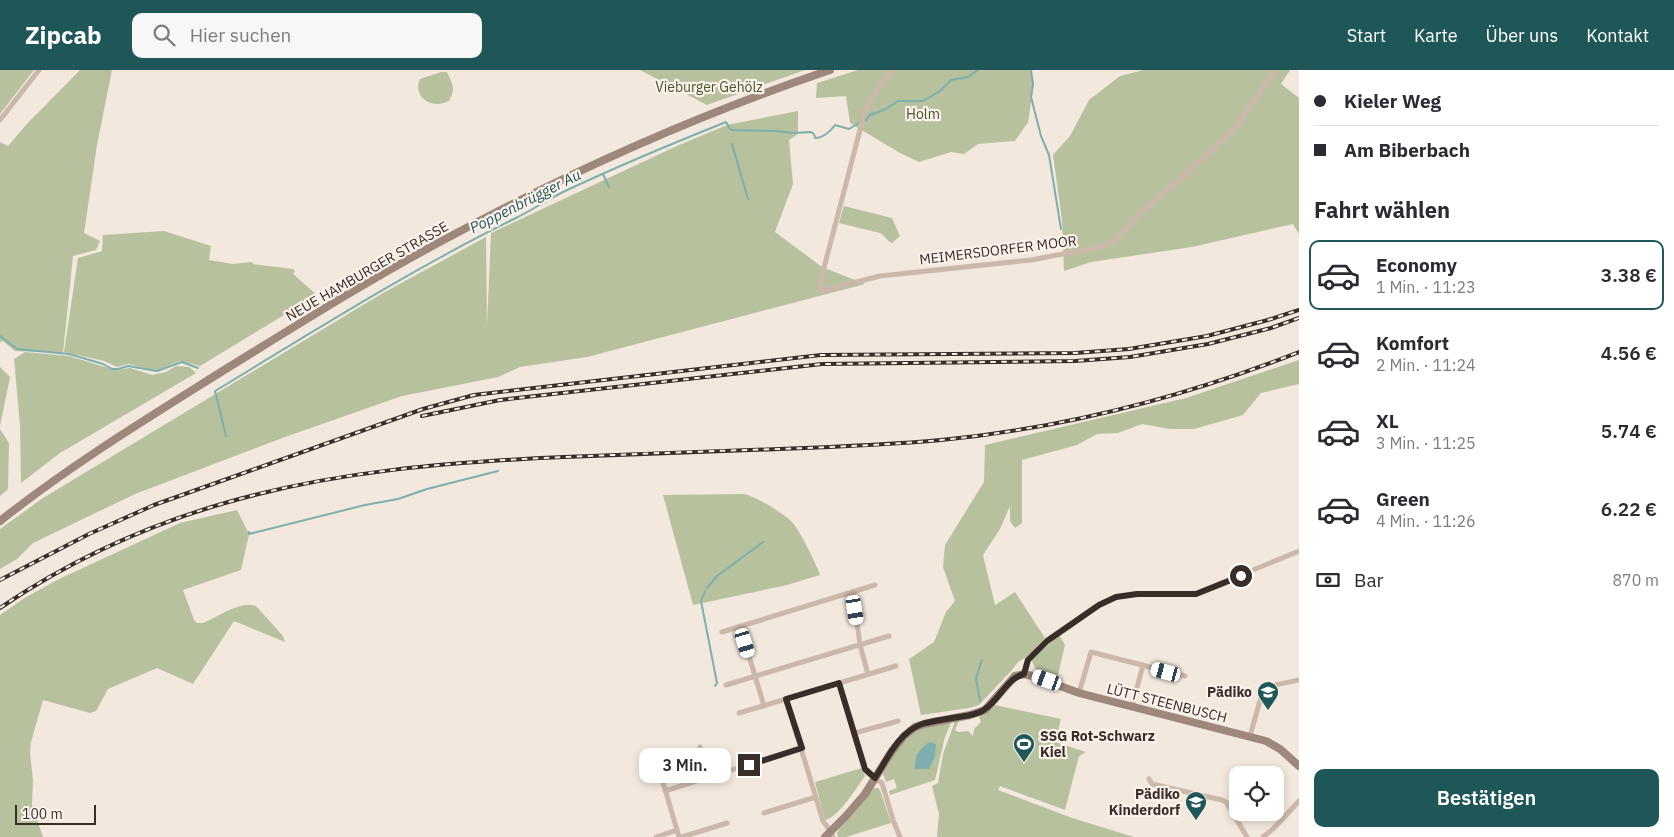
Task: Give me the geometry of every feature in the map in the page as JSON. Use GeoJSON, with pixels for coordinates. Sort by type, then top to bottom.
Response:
{"type":"FeatureCollection","features":[{"type":"Feature","properties":{"kind":"main road","name":"NEUE HAMBURGER STRASSE"},"geometry":{"type":"LineString","coordinates":[[0,522],[37,493],[122,435],[321,311],[451,236],[545,188],[635,146],[830,70]]}},
{"type":"Feature","properties":{"kind":"main road","name":"LÜTT STEENBUSCH"},"geometry":{"type":"LineString","coordinates":[[1024,674],[1036,676],[1079,693],[1250,736],[1274,744],[1299,766]]}},
{"type":"Feature","properties":{"kind":"main road"},"geometry":{"type":"LineString","coordinates":[[829,835],[865,794],[904,736],[916,727],[924,724],[970,715],[985,710],[1015,676],[1024,674]]}},
{"type":"Feature","properties":{"kind":"street"},"geometry":{"type":"LineString","coordinates":[[0,120],[39,70]]}},
{"type":"Feature","properties":{"kind":"street","name":"MEIMERSDORFER MOOR"},"geometry":{"type":"LineString","coordinates":[[892,70],[873,96],[865,111],[821,280],[822,291],[880,276],[1031,260],[1105,246],[1115,240],[1142,211],[1176,183],[1236,127],[1275,70]]}},
{"type":"Feature","properties":{"kind":"street"},"geometry":{"type":"LineString","coordinates":[[1024,674],[1028,660],[1047,641],[1099,605],[1116,597],[1137,594],[1196,594],[1299,550]]}},
{"type":"Feature","properties":{"kind":"street"},"geometry":{"type":"LineString","coordinates":[[722,632],[875,585]]}},
{"type":"Feature","properties":{"kind":"street"},"geometry":{"type":"LineString","coordinates":[[852,592],[860,645],[868,674]]}},
{"type":"Feature","properties":{"kind":"street"},"geometry":{"type":"LineString","coordinates":[[740,626],[764,706]]}},
{"type":"Feature","properties":{"kind":"street"},"geometry":{"type":"LineString","coordinates":[[726,685],[889,636]]}},
{"type":"Feature","properties":{"kind":"street"},"geometry":{"type":"LineString","coordinates":[[1079,693],[1091,652],[1185,676]]}},
{"type":"Feature","properties":{"kind":"street"},"geometry":{"type":"LineString","coordinates":[[1132,707],[1143,665]]}},
{"type":"Feature","properties":{"kind":"street"},"geometry":{"type":"LineString","coordinates":[[739,713],[896,666]]}},
{"type":"Feature","properties":{"kind":"street"},"geometry":{"type":"LineString","coordinates":[[1250,736],[1263,690],[1270,686],[1299,680]]}},
{"type":"Feature","properties":{"kind":"street"},"geometry":{"type":"LineString","coordinates":[[839,683],[865,769],[882,783],[900,837]]}},
{"type":"Feature","properties":{"kind":"street"},"geometry":{"type":"LineString","coordinates":[[786,699],[823,821],[829,835]]}},
{"type":"Feature","properties":{"kind":"street"},"geometry":{"type":"LineString","coordinates":[[855,733],[898,721]]}},
{"type":"Feature","properties":{"kind":"street"},"geometry":{"type":"LineString","coordinates":[[700,747],[708,777]]}},
{"type":"Feature","properties":{"kind":"street"},"geometry":{"type":"LineString","coordinates":[[665,791],[802,748]]}},
{"type":"Feature","properties":{"kind":"street"},"geometry":{"type":"LineString","coordinates":[[660,772],[677,830],[681,837],[727,823]]}},
{"type":"Feature","properties":{"kind":"street"},"geometry":{"type":"LineString","coordinates":[[1149,779],[1152,784],[1226,802],[1247,837]]}},
{"type":"Feature","properties":{"kind":"street"},"geometry":{"type":"LineString","coordinates":[[764,813],[816,797]]}},
{"type":"Feature","properties":{"kind":"street"},"geometry":{"type":"LineString","coordinates":[[1265,836],[1299,801]]}},
{"type":"Feature","properties":{"kind":"street"},"geometry":{"type":"LineString","coordinates":[[656,837],[677,830]]}},
{"type":"Feature","properties":{"kind":"green space"},"geometry":{"type":"Polygon","coordinates":[[[0,70],[34,70],[0,114],[0,70]]]}},
{"type":"Feature","properties":{"kind":"green space"},"geometry":{"type":"Polygon","coordinates":[[[80,70],[112,70],[97,145],[84,233],[100,241],[96,250],[73,256],[63,353],[15,351],[3,341],[0,342],[0,142],[8,146],[80,70]]]}},
{"type":"Feature","properties":{"kind":"green space","name":"Vieburger Gehölz"},"geometry":{"type":"Polygon","coordinates":[[[640,70],[805,70],[707,105],[640,70]]]}},
{"type":"Feature","properties":{"kind":"green space","name":"Holm"},"geometry":{"type":"Polygon","coordinates":[[[858,70],[1030,70],[1034,84],[1028,122],[1015,141],[978,144],[964,154],[951,152],[919,162],[900,153],[850,123],[846,96],[816,98],[817,83],[858,70]]]}},
{"type":"Feature","properties":{"kind":"green space"},"geometry":{"type":"Polygon","coordinates":[[[1144,70],[1290,70],[1281,84],[1299,98],[1299,234],[1293,224],[1192,247],[1091,262],[1064,271],[1062,220],[1053,155],[1070,136],[1089,100],[1120,76],[1144,70]]]}},
{"type":"Feature","properties":{"kind":"green space"},"geometry":{"type":"Polygon","coordinates":[[[441,72],[447,72],[452,83],[453,90],[449,101],[439,104],[424,100],[418,88],[420,79],[441,72]]]}},
{"type":"Feature","properties":{"kind":"green space"},"geometry":{"type":"Polygon","coordinates":[[[798,111],[798,134],[789,140],[793,184],[775,232],[822,267],[865,284],[587,357],[520,367],[498,377],[402,396],[285,437],[135,494],[33,543],[17,559],[0,569],[0,529],[43,498],[383,293],[486,237],[487,326],[491,233],[679,145],[727,125],[798,111]]]}},
{"type":"Feature","properties":{"kind":"green space"},"geometry":{"type":"Polygon","coordinates":[[[844,206],[892,218],[900,236],[892,243],[880,233],[839,223],[844,206]]]}},
{"type":"Feature","properties":{"kind":"green space"},"geometry":{"type":"Polygon","coordinates":[[[164,231],[211,246],[209,260],[233,264],[252,262],[253,264],[293,269],[295,271],[293,274],[317,295],[200,366],[180,361],[157,370],[128,364],[117,367],[104,361],[64,352],[78,258],[102,251],[103,235],[164,231]]]}},
{"type":"Feature","properties":{"kind":"green space"},"geometry":{"type":"Polygon","coordinates":[[[25,352],[69,356],[115,370],[130,368],[152,375],[166,372],[176,366],[189,367],[196,373],[60,453],[21,483],[20,425],[14,359],[25,352]]]}},
{"type":"Feature","properties":{"kind":"green space"},"geometry":{"type":"Polygon","coordinates":[[[1299,360],[1299,384],[1261,393],[1243,415],[1194,429],[1170,429],[1142,424],[1118,433],[1097,434],[1077,445],[1022,460],[1022,523],[1015,528],[1010,521],[1010,506],[1000,529],[983,555],[995,605],[1015,592],[1045,638],[1028,656],[1018,662],[979,705],[921,715],[909,659],[934,642],[946,612],[955,601],[943,567],[945,545],[984,482],[985,445],[1186,398],[1299,360]]]}},
{"type":"Feature","properties":{"kind":"green space"},"geometry":{"type":"Polygon","coordinates":[[[0,367],[10,377],[0,426],[0,367]]]}},
{"type":"Feature","properties":{"kind":"green space"},"geometry":{"type":"Polygon","coordinates":[[[0,429],[9,443],[8,489],[0,496],[0,429]]]}},
{"type":"Feature","properties":{"kind":"green space"},"geometry":{"type":"Polygon","coordinates":[[[744,494],[769,505],[795,525],[820,575],[787,585],[693,605],[663,495],[744,494]]]}},
{"type":"Feature","properties":{"kind":"green space"},"geometry":{"type":"Polygon","coordinates":[[[237,510],[249,534],[241,570],[183,590],[194,620],[197,623],[203,623],[237,607],[244,605],[256,606],[283,636],[285,642],[234,621],[193,684],[157,668],[108,689],[96,711],[90,713],[43,700],[31,742],[30,753],[33,780],[32,805],[43,837],[0,837],[0,615],[23,599],[57,580],[180,523],[237,510]]]}},
{"type":"Feature","properties":{"kind":"green space"},"geometry":{"type":"Polygon","coordinates":[[[1059,635],[1065,645],[1058,675],[1036,669],[1031,660],[1059,635]]]}},
{"type":"Feature","properties":{"kind":"green space"},"geometry":{"type":"Polygon","coordinates":[[[995,705],[1061,719],[1055,742],[1086,752],[1079,756],[1065,810],[1000,786],[998,790],[1072,818],[1134,837],[937,837],[939,814],[932,786],[938,783],[943,754],[955,721],[959,721],[955,730],[958,732],[968,731],[973,736],[974,729],[981,722],[979,717],[995,705]]]}},
{"type":"Feature","properties":{"kind":"green space"},"geometry":{"type":"Polygon","coordinates":[[[952,721],[945,737],[935,780],[890,795],[889,791],[897,788],[894,779],[886,782],[883,774],[886,766],[906,738],[923,726],[952,721]]]}},
{"type":"Feature","properties":{"kind":"green space"},"geometry":{"type":"Polygon","coordinates":[[[862,768],[865,776],[853,794],[842,808],[825,820],[815,782],[862,768]]]}},
{"type":"Feature","properties":{"kind":"green space"},"geometry":{"type":"Polygon","coordinates":[[[874,788],[880,790],[891,823],[846,837],[838,837],[839,829],[874,788]]]}},
{"type":"Feature","properties":{"kind":"water"},"geometry":{"type":"Polygon","coordinates":[[[929,742],[936,744],[935,757],[929,769],[915,769],[918,753],[929,742]]]}},
{"type":"Feature","properties":{"kind":"waterway","name":"Poppenbrügger Au"},"geometry":{"type":"LineString","coordinates":[[865,121],[870,115],[886,109],[898,101],[923,101],[940,91],[951,80],[968,77],[978,70]]}},
{"type":"Feature","properties":{"kind":"waterway"},"geometry":{"type":"LineString","coordinates":[[1031,70],[1033,84],[1031,97],[1041,136],[1049,155],[1061,229]]}},
{"type":"Feature","properties":{"kind":"waterway","name":"Poppenbrügger Au"},"geometry":{"type":"LineString","coordinates":[[226,436],[215,391],[401,279],[563,192],[726,122],[731,130],[811,132],[815,138],[826,134],[835,125],[849,129],[859,123]]}},
{"type":"Feature","properties":{"kind":"waterway"},"geometry":{"type":"LineString","coordinates":[[732,144],[748,199]]}},
{"type":"Feature","properties":{"kind":"waterway"},"geometry":{"type":"LineString","coordinates":[[603,174],[609,187]]}},
{"type":"Feature","properties":{"kind":"waterway","name":"Poppenbrügger Au"},"geometry":{"type":"LineString","coordinates":[[0,336],[17,349],[69,354],[103,364],[112,369],[128,366],[157,371],[182,362],[198,368]]}},
{"type":"Feature","properties":{"kind":"waterway"},"geometry":{"type":"LineString","coordinates":[[249,532],[249,534],[365,505],[398,499],[427,489],[498,471]]}},
{"type":"Feature","properties":{"kind":"waterway"},"geometry":{"type":"LineString","coordinates":[[707,588],[717,576],[763,542]]}},
{"type":"Feature","properties":{"kind":"waterway"},"geometry":{"type":"LineString","coordinates":[[705,591],[701,601],[717,683],[715,686]]}},
{"type":"Feature","properties":{"kind":"waterway"},"geometry":{"type":"LineString","coordinates":[[980,701],[976,678],[982,660]]}},
{"type":"Feature","properties":{"kind":"railway"},"geometry":{"type":"LineString","coordinates":[[0,580],[89,534],[154,505],[423,409],[474,395],[821,355],[1075,353],[1129,349],[1207,336],[1299,310]]}},
{"type":"Feature","properties":{"kind":"railway"},"geometry":{"type":"LineString","coordinates":[[422,416],[500,400],[822,364],[1075,361],[1130,357],[1208,344],[1271,328],[1299,318]]}},
{"type":"Feature","properties":{"kind":"railway"},"geometry":{"type":"LineString","coordinates":[[0,608],[80,560],[166,522],[225,503],[308,483],[393,470],[478,462],[860,446],[987,435],[1033,428],[1123,408],[1212,383],[1299,352]]}},
{"type":"Feature","properties":{"kind":"place","name":"Pädiko"},"geometry":{"type":"Point","coordinates":[1268,711]}},
{"type":"Feature","properties":{"kind":"place","name":"SSG Rot-Schwarz Kiel"},"geometry":{"type":"Point","coordinates":[1024,763]}},
{"type":"Feature","properties":{"kind":"place","name":"Pädiko Kinderdorf"},"geometry":{"type":"Point","coordinates":[1196,821]}},
{"type":"Feature","properties":{"kind":"route"},"geometry":{"type":"LineString","coordinates":[[749,765],[802,748],[786,699],[839,683],[865,769],[868,774],[875,778],[904,736],[916,727],[924,724],[970,715],[985,710],[1015,676],[1024,674],[1028,660],[1047,641],[1099,605],[1116,597],[1137,594],[1196,594],[1241,576]]}}]}
